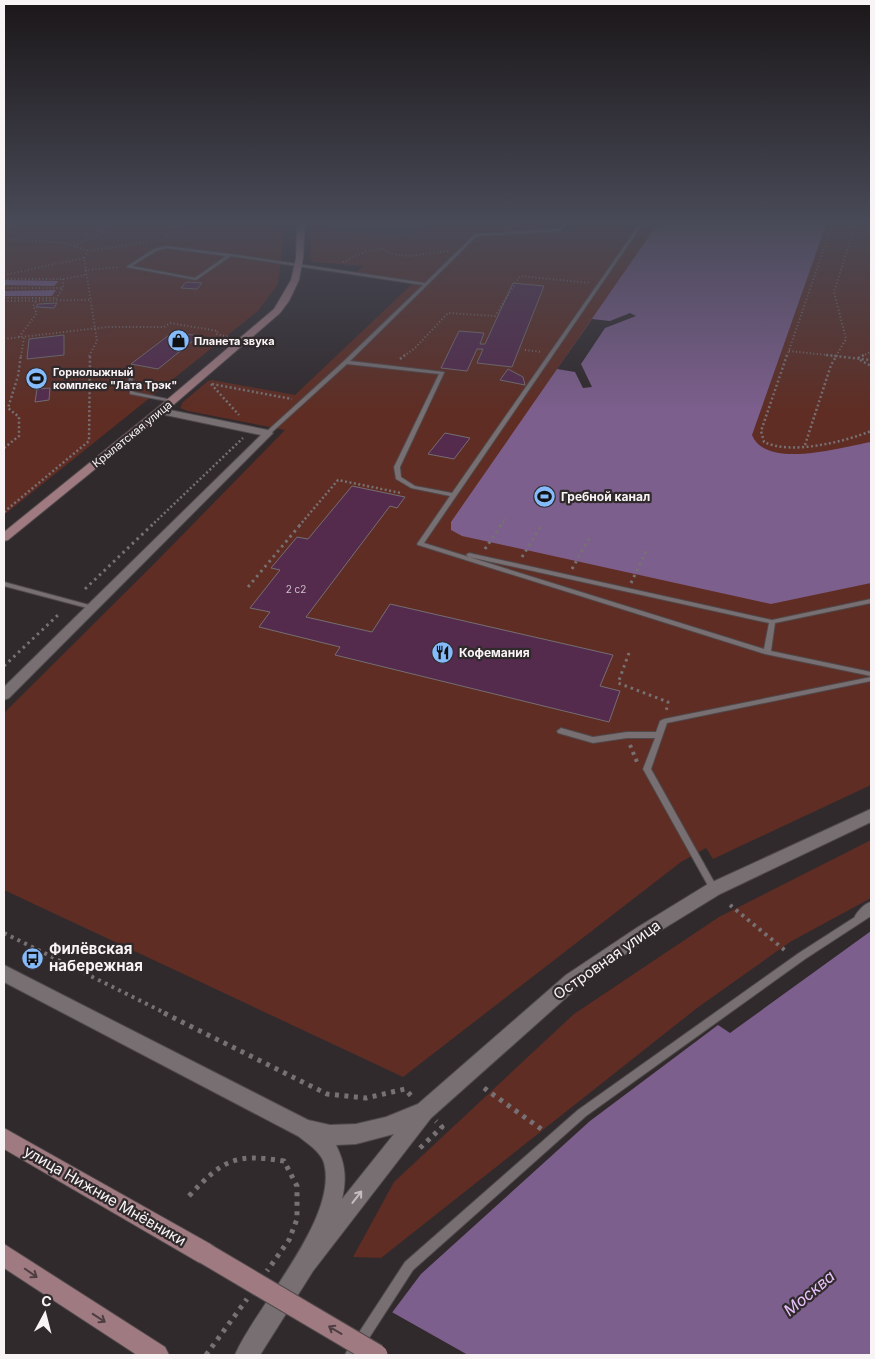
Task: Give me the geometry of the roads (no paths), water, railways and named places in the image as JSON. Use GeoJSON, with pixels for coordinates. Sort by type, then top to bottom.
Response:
{"type":"FeatureCollection","features":[{"type":"Feature","properties":{"kind":"main road","name":"Крылатская улица"},"geometry":{"type":"LineString","coordinates":[[4,538],[160,412],[277,311],[288,298],[292,285]]}},
{"type":"Feature","properties":{"kind":"main road","name":"улица Нижние Мнёвники"},"geometry":{"type":"LineString","coordinates":[[4,1138],[206,1254]]}},
{"type":"Feature","properties":{"kind":"main road"},"geometry":{"type":"LineString","coordinates":[[4,1254],[58,1292],[157,1355]]}},
{"type":"Feature","properties":{"kind":"main road"},"geometry":{"type":"LineString","coordinates":[[206,1254],[377,1355]]}},
{"type":"Feature","properties":{"kind":"street"},"geometry":{"type":"LineString","coordinates":[[160,412],[268,434]]}},
{"type":"Feature","properties":{"kind":"street"},"geometry":{"type":"LineString","coordinates":[[4,695],[268,434]]}},
{"type":"Feature","properties":{"kind":"street","name":"Островная улица"},"geometry":{"type":"LineString","coordinates":[[305,1128],[330,1135],[356,1134],[387,1127],[425,1111],[572,981],[644,932],[714,889],[871,815]]}},
{"type":"Feature","properties":{"kind":"street"},"geometry":{"type":"LineString","coordinates":[[4,973],[305,1128],[329,1150],[336,1165],[335,1186],[327,1216],[305,1263]]}},
{"type":"Feature","properties":{"kind":"street"},"geometry":{"type":"LineString","coordinates":[[247,1355],[305,1263],[425,1111]]}},
{"type":"Feature","properties":{"kind":"lane"},"geometry":{"type":"LineString","coordinates":[[268,434],[425,285]]}},
{"type":"Feature","properties":{"kind":"lane"},"geometry":{"type":"LineString","coordinates":[[420,544],[598,285]]}},
{"type":"Feature","properties":{"kind":"lane"},"geometry":{"type":"LineString","coordinates":[[346,362],[442,373],[397,467],[398,478],[413,486],[454,495]]}},
{"type":"Feature","properties":{"kind":"lane"},"geometry":{"type":"LineString","coordinates":[[130,372],[132,393],[172,401]]}},
{"type":"Feature","properties":{"kind":"lane"},"geometry":{"type":"LineString","coordinates":[[420,544],[772,622],[871,601]]}},
{"type":"Feature","properties":{"kind":"lane"},"geometry":{"type":"LineString","coordinates":[[420,544],[766,652],[871,674]]}},
{"type":"Feature","properties":{"kind":"lane"},"geometry":{"type":"LineString","coordinates":[[4,584],[91,607]]}},
{"type":"Feature","properties":{"kind":"lane"},"geometry":{"type":"LineString","coordinates":[[766,652],[772,622]]}},
{"type":"Feature","properties":{"kind":"lane"},"geometry":{"type":"LineString","coordinates":[[714,889],[647,769],[664,721],[871,679]]}},
{"type":"Feature","properties":{"kind":"lane"},"geometry":{"type":"LineString","coordinates":[[561,731],[593,740],[627,735],[659,735]]}},
{"type":"Feature","properties":{"kind":"lane"},"geometry":{"type":"LineString","coordinates":[[849,924],[871,905]]}},
{"type":"Feature","properties":{"kind":"lane"},"geometry":{"type":"LineString","coordinates":[[351,1355],[409,1266],[582,1113],[796,960],[849,924],[871,912]]}},
{"type":"Feature","properties":{"kind":"water","name":"Гребной канал"},"geometry":{"type":"Polygon","coordinates":[[[615,285],[805,285],[752,435],[760,446],[773,452],[788,454],[806,454],[871,442],[871,583],[771,604],[462,536],[451,530],[451,522],[615,285]]]}},
{"type":"Feature","properties":{"kind":"water"},"geometry":{"type":"Polygon","coordinates":[[[56,290],[52,296],[4,296],[4,291],[56,290]]]}},
{"type":"Feature","properties":{"kind":"water","name":"Москва"},"geometry":{"type":"Polygon","coordinates":[[[871,931],[871,1355],[367,1355],[391,1314],[421,1274],[590,1121],[718,1025],[730,1033],[871,931]]]}},
{"type":"Feature","properties":{"kind":"place","name":"Планета звука"},"geometry":{"type":"Point","coordinates":[178,341]}},
{"type":"Feature","properties":{"kind":"place","name":"Горнолыжный комплекс \"Лата Трэк\""},"geometry":{"type":"Point","coordinates":[37,378]}},
{"type":"Feature","properties":{"kind":"place","name":"Гребной канал"},"geometry":{"type":"Point","coordinates":[545,497]}},
{"type":"Feature","properties":{"kind":"place","name":"Кофемания"},"geometry":{"type":"Point","coordinates":[443,653]}},
{"type":"Feature","properties":{"kind":"place","name":"Филёвская набережная"},"geometry":{"type":"Point","coordinates":[33,958]}}]}
